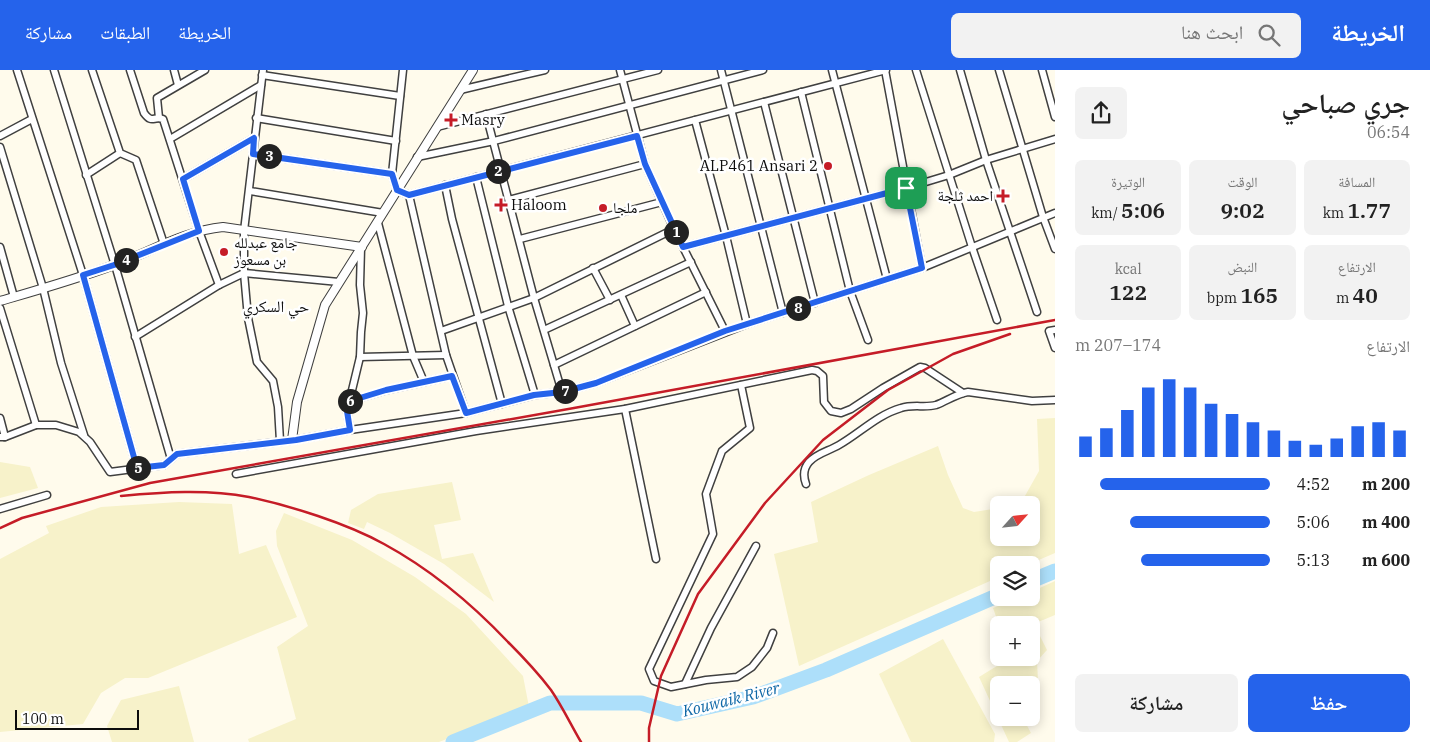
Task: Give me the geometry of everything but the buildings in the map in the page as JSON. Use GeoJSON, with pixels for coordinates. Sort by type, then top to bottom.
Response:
{"type":"FeatureCollection","features":[{"type":"Feature","properties":{"kind":"street"},"geometry":{"type":"LineString","coordinates":[[17,70],[83,275],[137,468]]}},
{"type":"Feature","properties":{"kind":"street"},"geometry":{"type":"LineString","coordinates":[[54,70],[171,459]]}},
{"type":"Feature","properties":{"kind":"street"},"geometry":{"type":"LineString","coordinates":[[92,70],[120,153],[136,160],[164,244]]}},
{"type":"Feature","properties":{"kind":"street"},"geometry":{"type":"LineString","coordinates":[[130,70],[144,113],[151,120],[163,119],[199,231],[219,285]]}},
{"type":"Feature","properties":{"kind":"street"},"geometry":{"type":"LineString","coordinates":[[174,70],[178,85]]}},
{"type":"Feature","properties":{"kind":"street"},"geometry":{"type":"LineString","coordinates":[[159,118],[157,98],[206,70]]}},
{"type":"Feature","properties":{"kind":"street"},"geometry":{"type":"LineString","coordinates":[[397,190],[392,174],[403,70]]}},
{"type":"Feature","properties":{"kind":"street"},"geometry":{"type":"LineString","coordinates":[[292,440],[297,402],[325,305],[473,70]]}},
{"type":"Feature","properties":{"kind":"street"},"geometry":{"type":"LineString","coordinates":[[460,90],[545,70]]}},
{"type":"Feature","properties":{"kind":"street"},"geometry":{"type":"LineString","coordinates":[[620,70],[645,164],[674,229],[725,331]]}},
{"type":"Feature","properties":{"kind":"street"},"geometry":{"type":"LineString","coordinates":[[436,127],[658,70]]}},
{"type":"Feature","properties":{"kind":"street"},"geometry":{"type":"LineString","coordinates":[[721,70],[783,313]]}},
{"type":"Feature","properties":{"kind":"street"},"geometry":{"type":"LineString","coordinates":[[417,157],[494,141],[763,70]]}},
{"type":"Feature","properties":{"kind":"street"},"geometry":{"type":"LineString","coordinates":[[832,70],[887,279]]}},
{"type":"Feature","properties":{"kind":"street"},"geometry":{"type":"LineString","coordinates":[[397,190],[409,195],[886,70],[922,268]]}},
{"type":"Feature","properties":{"kind":"street"},"geometry":{"type":"LineString","coordinates":[[916,70],[972,248],[997,320]]}},
{"type":"Feature","properties":{"kind":"street"},"geometry":{"type":"LineString","coordinates":[[960,70],[986,160],[1037,312]]}},
{"type":"Feature","properties":{"kind":"street"},"geometry":{"type":"LineString","coordinates":[[999,70],[1043,217],[1055,249]]}},
{"type":"Feature","properties":{"kind":"street"},"geometry":{"type":"LineString","coordinates":[[1042,70],[1055,118]]}},
{"type":"Feature","properties":{"kind":"street"},"geometry":{"type":"LineString","coordinates":[[280,441],[278,407],[273,382],[257,362],[255,353],[248,318],[244,273],[244,231],[262,73],[400,96]]}},
{"type":"Feature","properties":{"kind":"street"},"geometry":{"type":"LineString","coordinates":[[170,139],[261,85]]}},
{"type":"Feature","properties":{"kind":"street"},"geometry":{"type":"LineString","coordinates":[[801,92],[850,291],[868,340]]}},
{"type":"Feature","properties":{"kind":"street"},"geometry":{"type":"LineString","coordinates":[[764,102],[815,303]]}},
{"type":"Feature","properties":{"kind":"street"},"geometry":{"type":"LineString","coordinates":[[486,114],[520,238],[534,298],[562,392]]}},
{"type":"Feature","properties":{"kind":"street"},"geometry":{"type":"LineString","coordinates":[[256,118],[396,141]]}},
{"type":"Feature","properties":{"kind":"street"},"geometry":{"type":"LineString","coordinates":[[0,136],[32,119]]}},
{"type":"Feature","properties":{"kind":"street"},"geometry":{"type":"LineString","coordinates":[[694,120],[726,236],[747,324]]}},
{"type":"Feature","properties":{"kind":"street"},"geometry":{"type":"LineString","coordinates":[[183,179],[254,138]]}},
{"type":"Feature","properties":{"kind":"street"},"geometry":{"type":"LineString","coordinates":[[683,247],[906,188],[949,175],[986,160],[1055,139]]}},
{"type":"Feature","properties":{"kind":"street"},"geometry":{"type":"LineString","coordinates":[[0,147],[43,288],[61,363],[84,436]]}},
{"type":"Feature","properties":{"kind":"street"},"geometry":{"type":"LineString","coordinates":[[86,175],[120,153]]}},
{"type":"Feature","properties":{"kind":"street"},"geometry":{"type":"LineString","coordinates":[[253,154],[392,174]]}},
{"type":"Feature","properties":{"kind":"street"},"geometry":{"type":"LineString","coordinates":[[509,200],[645,164]]}},
{"type":"Feature","properties":{"kind":"street"},"geometry":{"type":"LineString","coordinates":[[476,177],[508,306],[534,395]]}},
{"type":"Feature","properties":{"kind":"street"},"geometry":{"type":"LineString","coordinates":[[445,185],[452,219],[502,404]]}},
{"type":"Feature","properties":{"kind":"street"},"geometry":{"type":"LineString","coordinates":[[250,191],[383,213]]}},
{"type":"Feature","properties":{"kind":"street"},"geometry":{"type":"LineString","coordinates":[[409,195],[446,355],[466,413]]}},
{"type":"Feature","properties":{"kind":"street"},"geometry":{"type":"LineString","coordinates":[[520,238],[662,202]]}},
{"type":"Feature","properties":{"kind":"street"},"geometry":{"type":"LineString","coordinates":[[0,418],[3,437],[36,425],[56,425],[79,432],[90,442],[110,472],[164,465],[177,454],[292,440],[466,413],[534,395],[562,392],[596,383],[725,331],[922,268],[1055,213]]}},
{"type":"Feature","properties":{"kind":"street"},"geometry":{"type":"LineString","coordinates":[[378,223],[413,356],[424,382]]}},
{"type":"Feature","properties":{"kind":"street"},"geometry":{"type":"LineString","coordinates":[[0,301],[114,265],[199,231],[223,227],[362,247]]}},
{"type":"Feature","properties":{"kind":"street"},"geometry":{"type":"LineString","coordinates":[[441,331],[534,298],[674,229]]}},
{"type":"Feature","properties":{"kind":"street"},"geometry":{"type":"LineString","coordinates":[[0,247],[14,297]]}},
{"type":"Feature","properties":{"kind":"street"},"geometry":{"type":"LineString","coordinates":[[350,430],[347,411],[360,357],[363,313],[360,286],[362,247]]}},
{"type":"Feature","properties":{"kind":"street"},"geometry":{"type":"LineString","coordinates":[[544,330],[691,262]]}},
{"type":"Feature","properties":{"kind":"street"},"geometry":{"type":"LineString","coordinates":[[593,268],[610,300]]}},
{"type":"Feature","properties":{"kind":"street"},"geometry":{"type":"LineString","coordinates":[[135,337],[219,285],[244,273],[340,282]]}},
{"type":"Feature","properties":{"kind":"street"},"geometry":{"type":"LineString","coordinates":[[554,365],[706,292]]}},
{"type":"Feature","properties":{"kind":"street"},"geometry":{"type":"LineString","coordinates":[[621,295],[635,326]]}},
{"type":"Feature","properties":{"kind":"street"},"geometry":{"type":"LineString","coordinates":[[0,308],[36,425]]}},
{"type":"Feature","properties":{"kind":"street"},"geometry":{"type":"LineString","coordinates":[[1055,330],[1049,331],[1055,348]]}},
{"type":"Feature","properties":{"kind":"street"},"geometry":{"type":"LineString","coordinates":[[360,357],[446,355]]}},
{"type":"Feature","properties":{"kind":"street"},"geometry":{"type":"LineString","coordinates":[[236,474],[476,431],[625,409],[812,370],[817,371],[823,376],[823,397],[827,407],[830,411],[841,413],[920,367],[925,368],[963,393]]}},
{"type":"Feature","properties":{"kind":"street"},"geometry":{"type":"LineString","coordinates":[[350,401],[386,390],[452,376]]}},
{"type":"Feature","properties":{"kind":"street"},"geometry":{"type":"LineString","coordinates":[[741,385],[750,428],[722,451],[706,494],[713,534],[649,669],[654,681],[671,687],[706,680],[737,677],[752,667],[767,648],[773,633]]}},
{"type":"Feature","properties":{"kind":"street"},"geometry":{"type":"LineString","coordinates":[[806,484],[804,470],[815,457],[839,445],[878,418],[893,411],[909,406],[936,405],[963,393],[973,392],[1032,401],[1055,400]]}},
{"type":"Feature","properties":{"kind":"street"},"geometry":{"type":"LineString","coordinates":[[625,409],[656,559]]}},
{"type":"Feature","properties":{"kind":"street"},"geometry":{"type":"LineString","coordinates":[[0,509],[47,495]]}},
{"type":"Feature","properties":{"kind":"street"},"geometry":{"type":"LineString","coordinates":[[685,684],[711,628],[756,546]]}},
{"type":"Feature","properties":{"kind":"shaded area"},"geometry":{"type":"Polygon","coordinates":[[[1055,418],[1055,553],[1040,559],[1040,556],[990,556],[990,581],[799,666],[774,554],[818,542],[811,502],[938,446],[948,475],[963,508],[974,512],[990,509],[990,546],[1040,546],[1040,496],[1025,496],[1039,471],[1037,419],[1055,418]]]}},
{"type":"Feature","properties":{"kind":"shaded area"},"geometry":{"type":"Polygon","coordinates":[[[0,462],[30,467],[38,488],[0,498],[0,462]]]}},
{"type":"Feature","properties":{"kind":"shaded area"},"geometry":{"type":"Polygon","coordinates":[[[452,482],[461,520],[434,525],[442,559],[473,553],[494,602],[444,564],[390,533],[367,522],[364,529],[348,523],[351,510],[378,494],[452,482]]]}},
{"type":"Feature","properties":{"kind":"shaded area"},"geometry":{"type":"Polygon","coordinates":[[[179,502],[232,504],[239,554],[266,545],[297,617],[148,678],[125,678],[101,693],[83,724],[0,732],[0,559],[49,533],[46,526],[101,507],[179,502]]]}},
{"type":"Feature","properties":{"kind":"shaded area"},"geometry":{"type":"Polygon","coordinates":[[[284,513],[352,540],[415,577],[466,614],[523,676],[529,707],[439,742],[249,742],[248,739],[296,719],[277,647],[308,626],[277,546],[276,531],[284,513]]]}},
{"type":"Feature","properties":{"kind":"shaded area"},"geometry":{"type":"Polygon","coordinates":[[[1055,581],[1055,615],[1040,621],[1040,616],[996,616],[993,608],[998,606],[1040,606],[1040,588],[1055,581]]]}},
{"type":"Feature","properties":{"kind":"shaded area"},"geometry":{"type":"Polygon","coordinates":[[[1040,636],[1047,650],[1040,658],[1040,636]]]}},
{"type":"Feature","properties":{"kind":"shaded area"},"geometry":{"type":"Polygon","coordinates":[[[943,639],[995,734],[994,742],[911,742],[879,674],[943,639]]]}},
{"type":"Feature","properties":{"kind":"shaded area"},"geometry":{"type":"Polygon","coordinates":[[[997,666],[1037,666],[1038,676],[990,676],[990,701],[979,677],[997,666]]]}},
{"type":"Feature","properties":{"kind":"shaded area"},"geometry":{"type":"Polygon","coordinates":[[[179,686],[194,742],[112,742],[107,726],[121,700],[179,686]]]}},
{"type":"Feature","properties":{"kind":"shaded area"},"geometry":{"type":"Polygon","coordinates":[[[1002,726],[1027,726],[1031,733],[1017,742],[1009,742],[1002,726]]]}},
{"type":"Feature","properties":{"kind":"waterway","name":"Kouwaik River"},"geometry":{"type":"LineString","coordinates":[[1040,577],[1055,571]]}},
{"type":"Feature","properties":{"kind":"waterway","name":"Kouwaik River"},"geometry":{"type":"LineString","coordinates":[[453,742],[550,703],[641,703],[677,714],[753,697],[826,670],[990,599]]}},
{"type":"Feature","properties":{"kind":"railway"},"geometry":{"type":"LineString","coordinates":[[0,528],[22,518],[150,483],[1055,320]]}},
{"type":"Feature","properties":{"kind":"railway"},"geometry":{"type":"LineString","coordinates":[[649,742],[649,728],[661,676],[698,594],[765,503],[823,440],[888,390],[953,354],[1010,334]]}},
{"type":"Feature","properties":{"kind":"railway"},"geometry":{"type":"LineString","coordinates":[[121,496],[169,492],[233,494],[282,505],[318,516],[353,529],[384,544],[450,588],[494,628],[551,690],[581,742]]}},
{"type":"Feature","properties":{"kind":"place","name":"Masry"},"geometry":{"type":"Point","coordinates":[451,120]}},
{"type":"Feature","properties":{"kind":"place","name":"ALP461 Ansari 2"},"geometry":{"type":"Point","coordinates":[828,166]}},
{"type":"Feature","properties":{"kind":"place","name":"احمد ثلجة"},"geometry":{"type":"Point","coordinates":[1003,196]}},
{"type":"Feature","properties":{"kind":"place","name":"Haloom"},"geometry":{"type":"Point","coordinates":[501,205]}},
{"type":"Feature","properties":{"kind":"place","name":"ملجا"},"geometry":{"type":"Point","coordinates":[603,208]}},
{"type":"Feature","properties":{"kind":"place","name":"جامع عبدلله بن مسعوز"},"geometry":{"type":"Point","coordinates":[224,252]}},
{"type":"Feature","properties":{"kind":"district","name":"حي السكري"},"geometry":{"type":"Point","coordinates":[276,306]}},
{"type":"Feature","properties":{"kind":"route"},"geometry":{"type":"LineString","coordinates":[[637,136],[645,164],[683,247],[906,188],[922,268],[725,331],[596,383],[562,392],[534,395],[466,413],[452,376],[386,390],[350,401],[347,411],[350,430],[296,440],[177,454],[164,465],[137,468],[83,275],[114,265],[199,231],[183,179],[254,138],[253,154],[392,174],[397,190],[409,195],[637,136]]}}]}
